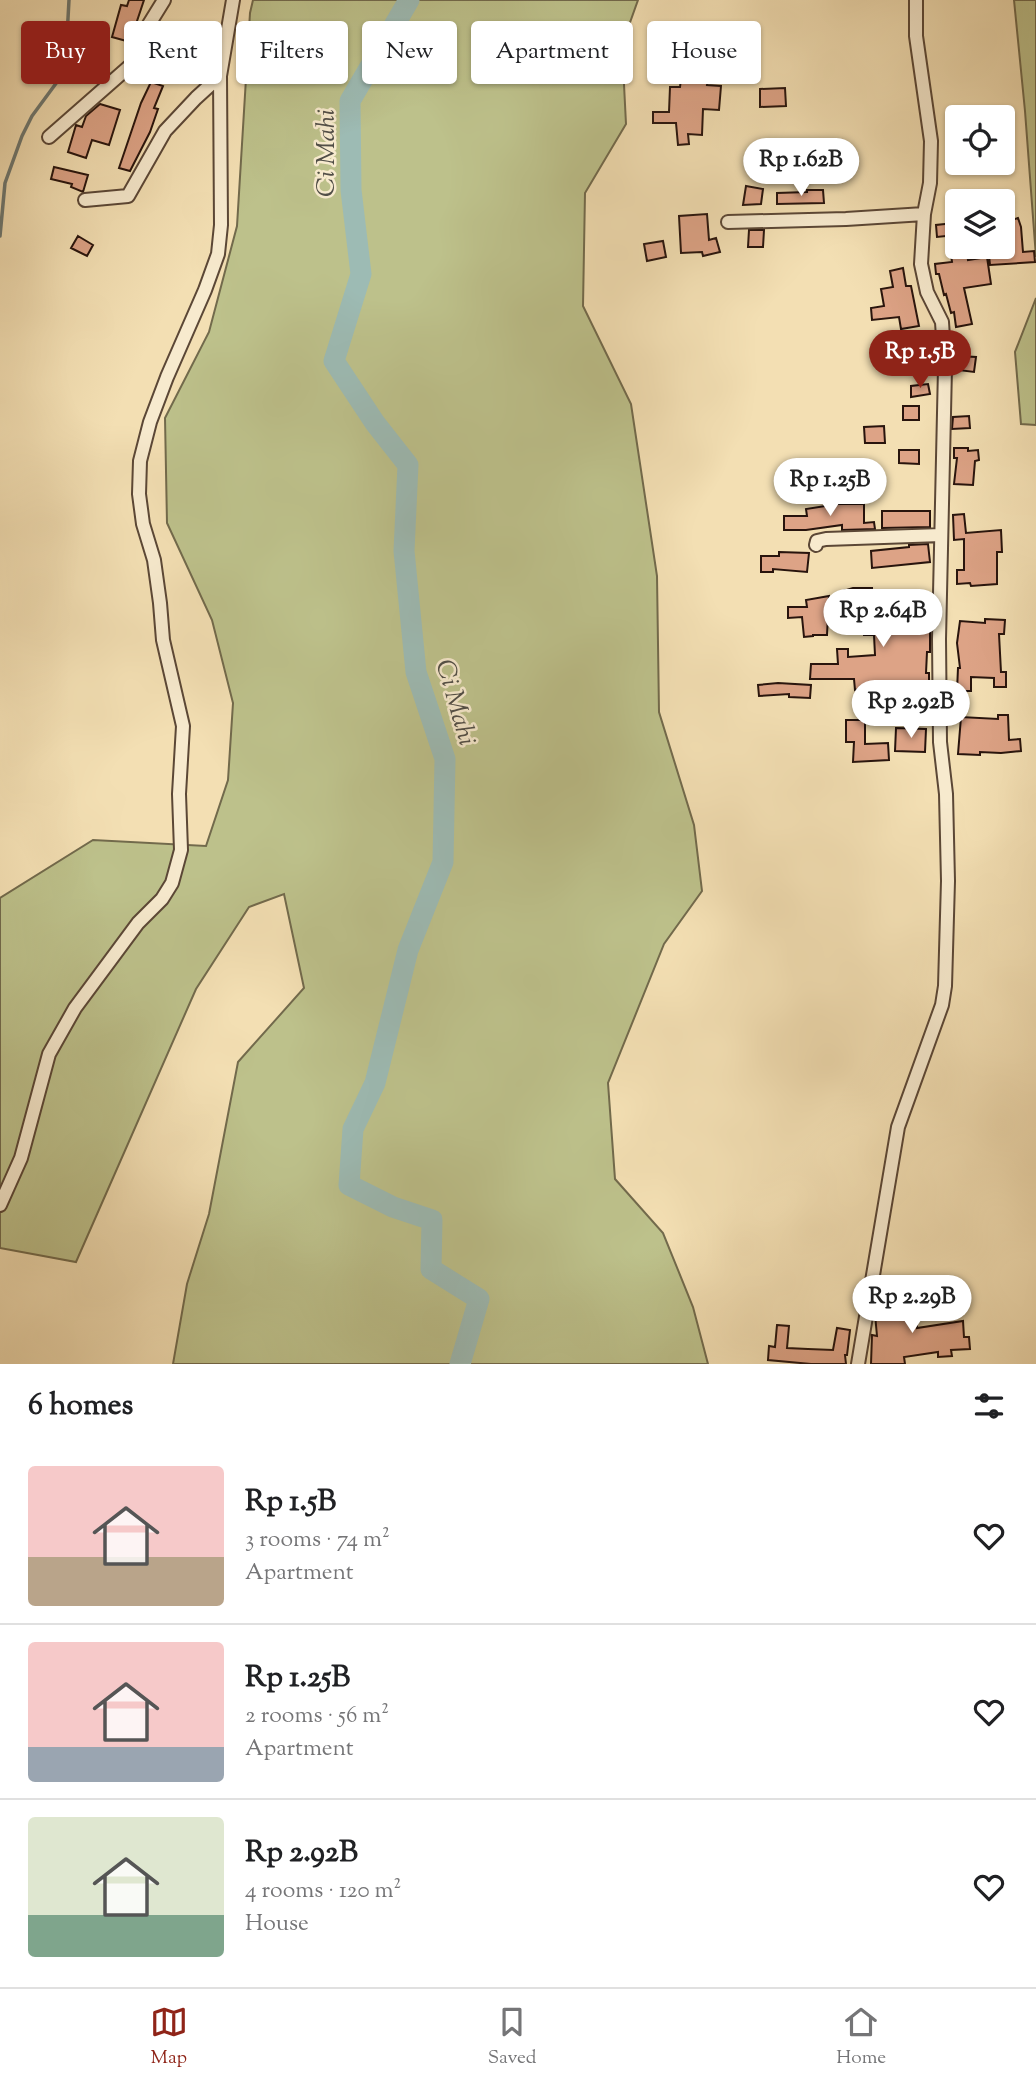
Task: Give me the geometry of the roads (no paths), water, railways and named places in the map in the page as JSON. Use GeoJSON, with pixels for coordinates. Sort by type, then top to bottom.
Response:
{"type":"FeatureCollection","features":[{"type":"Feature","properties":{"kind":"street"},"geometry":{"type":"LineString","coordinates":[[49,137],[131,65],[143,34],[164,0]]}},
{"type":"Feature","properties":{"kind":"street"},"geometry":{"type":"LineString","coordinates":[[222,64],[233,0]]}},
{"type":"Feature","properties":{"kind":"street"},"geometry":{"type":"LineString","coordinates":[[858,1364],[898,1127],[942,1005],[945,986],[948,881],[946,794],[940,742],[939,639],[945,368],[942,322],[927,292],[921,264],[924,214],[930,184],[930,141],[916,36],[916,0]]}},
{"type":"Feature","properties":{"kind":"street"},"geometry":{"type":"LineString","coordinates":[[85,200],[128,196],[165,131],[211,84]]}},
{"type":"Feature","properties":{"kind":"street"},"geometry":{"type":"LineString","coordinates":[[0,1205],[21,1158],[49,1054],[75,1008],[138,923],[162,899],[172,883],[181,850],[179,794],[183,726],[163,640],[154,561],[143,524],[139,494],[140,461],[150,422],[218,254],[221,225],[220,84]]}},
{"type":"Feature","properties":{"kind":"street"},"geometry":{"type":"LineString","coordinates":[[728,222],[924,214]]}},
{"type":"Feature","properties":{"kind":"street"},"geometry":{"type":"LineString","coordinates":[[816,545],[817,541],[826,539],[941,535]]}},
{"type":"Feature","properties":{"kind":"waterway"},"geometry":{"type":"LineString","coordinates":[[0,236],[5,183],[22,136],[32,116],[60,78],[66,55],[69,0]]}},
{"type":"Feature","properties":{"kind":"waterway","name":"Ci Mahi"},"geometry":{"type":"LineString","coordinates":[[409,0],[350,101],[351,190],[361,274],[334,361],[375,423],[408,465],[404,551],[416,672],[445,759],[443,862],[408,950],[375,1083],[353,1129],[349,1185],[393,1207],[432,1220],[431,1269],[479,1299],[460,1364]]}}]}
